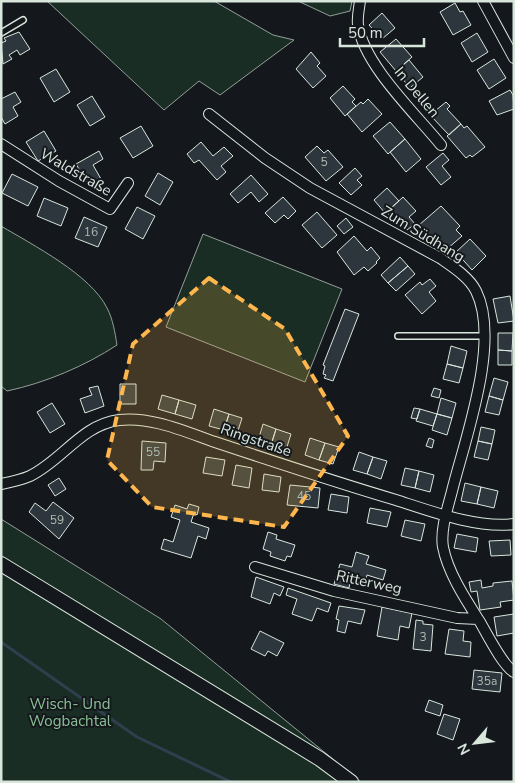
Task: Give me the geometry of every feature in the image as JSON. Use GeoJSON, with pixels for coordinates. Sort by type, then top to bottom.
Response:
{"type":"FeatureCollection","features":[{"type":"Feature","properties":{"kind":"main road"},"geometry":{"type":"LineString","coordinates":[[1,564],[320,758],[351,782]]}},
{"type":"Feature","properties":{"kind":"street","name":"In Dellen"},"geometry":{"type":"LineString","coordinates":[[360,1],[357,23],[362,43],[371,61],[442,145]]}},
{"type":"Feature","properties":{"kind":"street"},"geometry":{"type":"LineString","coordinates":[[483,1],[514,58]]}},
{"type":"Feature","properties":{"kind":"street","name":"Zum Südhang"},"geometry":{"type":"LineString","coordinates":[[209,114],[265,158],[310,188],[440,258],[459,272],[476,289],[481,302],[484,365],[446,516],[443,546],[451,570],[478,620],[514,672]]}},
{"type":"Feature","properties":{"kind":"street","name":"Waldstraße"},"geometry":{"type":"LineString","coordinates":[[1,144],[59,182],[110,209],[128,183]]}},
{"type":"Feature","properties":{"kind":"street","name":"Ringstraße"},"geometry":{"type":"LineString","coordinates":[[1,484],[31,475],[88,431],[102,424],[120,420],[172,428],[313,475],[446,516],[502,526],[514,524]]}},
{"type":"Feature","properties":{"kind":"street","name":"Ritterweg"},"geometry":{"type":"LineString","coordinates":[[255,567],[334,591],[457,618],[478,620]]}},
{"type":"Feature","properties":{"kind":"lane"},"geometry":{"type":"LineString","coordinates":[[1,33],[23,20]]}},
{"type":"Feature","properties":{"kind":"lane"},"geometry":{"type":"LineString","coordinates":[[398,336],[484,336]]}},
{"type":"Feature","properties":{"kind":"highlighted area"},"geometry":{"type":"Polygon","coordinates":[[[209,278],[285,329],[348,436],[284,527],[152,507],[107,460],[133,344],[209,278]]]}},
{"type":"Feature","properties":{"kind":"green space"},"geometry":{"type":"Polygon","coordinates":[[[47,1],[214,1],[273,35],[294,40],[220,95],[199,81],[164,110],[47,1]]]}},
{"type":"Feature","properties":{"kind":"green space"},"geometry":{"type":"Polygon","coordinates":[[[298,1],[352,1],[350,11],[330,16],[298,1]]]}},
{"type":"Feature","properties":{"kind":"green space"},"geometry":{"type":"Polygon","coordinates":[[[1,226],[60,262],[88,284],[99,296],[109,312],[114,326],[117,345],[78,367],[50,378],[7,391],[1,386],[1,226]]]}},
{"type":"Feature","properties":{"kind":"green space"},"geometry":{"type":"Polygon","coordinates":[[[203,234],[342,289],[305,382],[166,327],[203,234]]]}},
{"type":"Feature","properties":{"kind":"green space","name":"Wisch- Und Wogbachtal"},"geometry":{"type":"Polygon","coordinates":[[[1,519],[161,619],[361,782],[1,782],[1,519]]]}},
{"type":"Feature","properties":{"kind":"building"},"geometry":{"type":"Polygon","coordinates":[[[455,3],[460,12],[463,11],[471,25],[453,35],[440,12],[455,3]]]}},
{"type":"Feature","properties":{"kind":"building"},"geometry":{"type":"Polygon","coordinates":[[[382,13],[395,28],[382,39],[369,25],[382,13]]]}},
{"type":"Feature","properties":{"kind":"building"},"geometry":{"type":"Polygon","coordinates":[[[19,32],[30,49],[20,55],[17,50],[9,55],[12,59],[3,64],[1,43],[6,41],[4,38],[19,32]]]}},
{"type":"Feature","properties":{"kind":"building"},"geometry":{"type":"Polygon","coordinates":[[[477,33],[488,52],[472,62],[461,43],[477,33]]]}},
{"type":"Feature","properties":{"kind":"building"},"geometry":{"type":"Polygon","coordinates":[[[396,39],[412,57],[396,71],[380,52],[396,39]]]}},
{"type":"Feature","properties":{"kind":"building"},"geometry":{"type":"Polygon","coordinates":[[[311,52],[320,63],[317,66],[326,76],[313,88],[296,69],[311,52]]]}},
{"type":"Feature","properties":{"kind":"building"},"geometry":{"type":"Polygon","coordinates":[[[494,59],[506,78],[489,89],[477,70],[494,59]]]}},
{"type":"Feature","properties":{"kind":"building"},"geometry":{"type":"Polygon","coordinates":[[[409,60],[423,77],[410,88],[396,71],[409,60]]]}},
{"type":"Feature","properties":{"kind":"building"},"geometry":{"type":"Polygon","coordinates":[[[56,69],[70,92],[54,102],[40,78],[56,69]]]}},
{"type":"Feature","properties":{"kind":"building"},"geometry":{"type":"Polygon","coordinates":[[[343,86],[355,99],[352,102],[356,106],[345,116],[330,98],[343,86]]]}},
{"type":"Feature","properties":{"kind":"building"},"geometry":{"type":"Polygon","coordinates":[[[510,90],[513,95],[514,109],[497,115],[489,101],[510,90]]]}},
{"type":"Feature","properties":{"kind":"building"},"geometry":{"type":"Polygon","coordinates":[[[15,92],[21,102],[13,107],[18,116],[5,124],[1,117],[1,99],[15,92]]]}},
{"type":"Feature","properties":{"kind":"building"},"geometry":{"type":"Polygon","coordinates":[[[92,96],[105,117],[90,126],[77,105],[92,96]]]}},
{"type":"Feature","properties":{"kind":"building"},"geometry":{"type":"Polygon","coordinates":[[[368,99],[382,114],[362,132],[347,114],[361,102],[363,104],[368,99]]]}},
{"type":"Feature","properties":{"kind":"building"},"geometry":{"type":"Polygon","coordinates":[[[446,102],[450,106],[447,109],[461,124],[449,135],[430,115],[446,102]]]}},
{"type":"Feature","properties":{"kind":"building"},"geometry":{"type":"Polygon","coordinates":[[[390,122],[405,139],[388,154],[373,136],[390,122]]]}},
{"type":"Feature","properties":{"kind":"building"},"geometry":{"type":"Polygon","coordinates":[[[461,124],[464,128],[467,126],[485,147],[472,157],[470,155],[466,158],[447,136],[461,124]]]}},
{"type":"Feature","properties":{"kind":"building"},"geometry":{"type":"Polygon","coordinates":[[[141,126],[153,146],[133,158],[120,138],[141,126]]]}},
{"type":"Feature","properties":{"kind":"building"},"geometry":{"type":"Polygon","coordinates":[[[44,131],[56,151],[38,161],[26,142],[44,131]]]}},
{"type":"Feature","properties":{"kind":"building"},"geometry":{"type":"Polygon","coordinates":[[[405,139],[421,159],[406,172],[390,152],[405,139]]]}},
{"type":"Feature","properties":{"kind":"building"},"geometry":{"type":"Polygon","coordinates":[[[201,142],[213,156],[224,147],[233,156],[221,166],[226,172],[217,180],[199,160],[194,163],[187,154],[201,142]]]}},
{"type":"Feature","properties":{"kind":"building"},"geometry":{"type":"Polygon","coordinates":[[[317,146],[324,153],[328,150],[343,167],[326,181],[305,157],[317,146]]]}},
{"type":"Feature","properties":{"kind":"building"},"geometry":{"type":"Polygon","coordinates":[[[99,151],[103,159],[93,165],[101,179],[89,186],[76,164],[99,151]]]}},
{"type":"Feature","properties":{"kind":"building"},"geometry":{"type":"Polygon","coordinates":[[[443,153],[449,160],[442,166],[451,177],[441,185],[426,167],[443,153]]]}},
{"type":"Feature","properties":{"kind":"building"},"geometry":{"type":"Polygon","coordinates":[[[355,168],[362,176],[357,180],[362,185],[351,195],[339,183],[355,168]]]}},
{"type":"Feature","properties":{"kind":"building"},"geometry":{"type":"Polygon","coordinates":[[[158,173],[173,182],[160,205],[145,196],[158,173]]]}},
{"type":"Feature","properties":{"kind":"building"},"geometry":{"type":"Polygon","coordinates":[[[12,174],[38,187],[28,206],[2,193],[12,174]]]}},
{"type":"Feature","properties":{"kind":"building"},"geometry":{"type":"Polygon","coordinates":[[[251,175],[268,194],[259,202],[251,192],[238,203],[230,194],[251,175]]]}},
{"type":"Feature","properties":{"kind":"building"},"geometry":{"type":"Polygon","coordinates":[[[387,188],[399,201],[385,213],[374,200],[387,188]]]}},
{"type":"Feature","properties":{"kind":"building"},"geometry":{"type":"Polygon","coordinates":[[[283,197],[296,211],[288,219],[284,215],[275,223],[265,213],[283,197]]]}},
{"type":"Feature","properties":{"kind":"building"},"geometry":{"type":"Polygon","coordinates":[[[403,197],[416,211],[409,217],[415,224],[407,230],[393,215],[391,217],[387,212],[403,197]]]}},
{"type":"Feature","properties":{"kind":"building"},"geometry":{"type":"Polygon","coordinates":[[[44,198],[68,208],[61,226],[37,216],[44,198]]]}},
{"type":"Feature","properties":{"kind":"building"},"geometry":{"type":"Polygon","coordinates":[[[441,206],[460,226],[456,230],[462,236],[447,249],[442,243],[438,246],[419,225],[441,206]]]}},
{"type":"Feature","properties":{"kind":"building"},"geometry":{"type":"Polygon","coordinates":[[[137,207],[155,216],[143,239],[125,229],[137,207]]]}},
{"type":"Feature","properties":{"kind":"building"},"geometry":{"type":"Polygon","coordinates":[[[317,212],[337,235],[322,248],[302,225],[317,212]]]}},
{"type":"Feature","properties":{"kind":"building"},"geometry":{"type":"Polygon","coordinates":[[[84,217],[107,227],[98,247],[75,238],[84,217]]]}},
{"type":"Feature","properties":{"kind":"building"},"geometry":{"type":"Polygon","coordinates":[[[346,218],[353,227],[344,234],[337,226],[346,218]]]}},
{"type":"Feature","properties":{"kind":"building"},"geometry":{"type":"Polygon","coordinates":[[[354,236],[367,251],[371,247],[380,258],[368,271],[364,267],[354,275],[337,252],[354,236]]]}},
{"type":"Feature","properties":{"kind":"building"},"geometry":{"type":"Polygon","coordinates":[[[470,239],[486,256],[472,270],[456,252],[470,239]]]}},
{"type":"Feature","properties":{"kind":"building"},"geometry":{"type":"Polygon","coordinates":[[[400,257],[408,266],[388,283],[381,275],[400,257]]]}},
{"type":"Feature","properties":{"kind":"building"},"geometry":{"type":"Polygon","coordinates":[[[408,266],[415,274],[396,291],[388,283],[408,266]]]}},
{"type":"Feature","properties":{"kind":"building"},"geometry":{"type":"Polygon","coordinates":[[[430,279],[436,286],[429,292],[436,301],[422,314],[405,295],[420,282],[422,285],[430,279]]]}},
{"type":"Feature","properties":{"kind":"building"},"geometry":{"type":"Polygon","coordinates":[[[510,296],[514,321],[498,323],[493,299],[510,296]]]}},
{"type":"Feature","properties":{"kind":"building"},"geometry":{"type":"Polygon","coordinates":[[[345,309],[359,314],[333,381],[324,378],[326,375],[323,374],[325,366],[323,365],[345,309]]]}},
{"type":"Feature","properties":{"kind":"building"},"geometry":{"type":"Polygon","coordinates":[[[498,333],[513,333],[512,351],[498,350],[498,333]]]}},
{"type":"Feature","properties":{"kind":"building"},"geometry":{"type":"Polygon","coordinates":[[[451,346],[467,351],[463,368],[447,364],[451,346]]]}},
{"type":"Feature","properties":{"kind":"building"},"geometry":{"type":"Polygon","coordinates":[[[498,350],[512,351],[512,365],[498,365],[498,350]]]}},
{"type":"Feature","properties":{"kind":"building"},"geometry":{"type":"Polygon","coordinates":[[[447,364],[463,368],[459,383],[443,379],[447,364]]]}},
{"type":"Feature","properties":{"kind":"building"},"geometry":{"type":"Polygon","coordinates":[[[494,378],[508,382],[503,400],[489,396],[494,378]]]}},
{"type":"Feature","properties":{"kind":"building"},"geometry":{"type":"Polygon","coordinates":[[[120,384],[136,384],[136,404],[120,404],[120,384]]]}},
{"type":"Feature","properties":{"kind":"building"},"geometry":{"type":"Polygon","coordinates":[[[98,386],[104,406],[85,413],[80,399],[92,395],[89,388],[98,386]]]}},
{"type":"Feature","properties":{"kind":"building"},"geometry":{"type":"Polygon","coordinates":[[[434,388],[441,390],[439,398],[431,396],[434,388]]]}},
{"type":"Feature","properties":{"kind":"building"},"geometry":{"type":"Polygon","coordinates":[[[162,395],[179,400],[175,414],[158,409],[162,395]]]}},
{"type":"Feature","properties":{"kind":"building"},"geometry":{"type":"Polygon","coordinates":[[[489,396],[503,400],[499,415],[485,412],[489,396]]]}},
{"type":"Feature","properties":{"kind":"building"},"geometry":{"type":"Polygon","coordinates":[[[441,398],[456,403],[452,418],[437,414],[441,398]]]}},
{"type":"Feature","properties":{"kind":"building"},"geometry":{"type":"Polygon","coordinates":[[[179,400],[196,405],[192,419],[175,414],[179,400]]]}},
{"type":"Feature","properties":{"kind":"building"},"geometry":{"type":"Polygon","coordinates":[[[52,403],[65,424],[50,433],[37,412],[52,403]]]}},
{"type":"Feature","properties":{"kind":"building"},"geometry":{"type":"Polygon","coordinates":[[[414,408],[420,409],[417,419],[411,418],[414,408]]]}},
{"type":"Feature","properties":{"kind":"building"},"geometry":{"type":"Polygon","coordinates":[[[214,409],[229,414],[224,430],[209,426],[214,409]]]}},
{"type":"Feature","properties":{"kind":"building"},"geometry":{"type":"Polygon","coordinates":[[[420,409],[437,414],[433,426],[416,421],[420,409]]]}},
{"type":"Feature","properties":{"kind":"building"},"geometry":{"type":"Polygon","coordinates":[[[229,414],[242,418],[237,434],[224,430],[229,414]]]}},
{"type":"Feature","properties":{"kind":"building"},"geometry":{"type":"Polygon","coordinates":[[[437,414],[452,418],[447,435],[432,430],[437,414]]]}},
{"type":"Feature","properties":{"kind":"building"},"geometry":{"type":"Polygon","coordinates":[[[263,424],[276,429],[271,445],[258,441],[263,424]]]}},
{"type":"Feature","properties":{"kind":"building"},"geometry":{"type":"Polygon","coordinates":[[[481,427],[495,430],[492,444],[478,441],[481,427]]]}},
{"type":"Feature","properties":{"kind":"building"},"geometry":{"type":"Polygon","coordinates":[[[276,429],[291,434],[286,450],[271,445],[276,429]]]}},
{"type":"Feature","properties":{"kind":"building"},"geometry":{"type":"Polygon","coordinates":[[[310,438],[325,443],[319,460],[305,455],[310,438]]]}},
{"type":"Feature","properties":{"kind":"building"},"geometry":{"type":"Polygon","coordinates":[[[429,438],[434,440],[432,448],[426,446],[429,438]]]}},
{"type":"Feature","properties":{"kind":"building"},"geometry":{"type":"Polygon","coordinates":[[[142,441],[166,443],[165,462],[154,461],[153,470],[141,470],[142,441]]]}},
{"type":"Feature","properties":{"kind":"building"},"geometry":{"type":"Polygon","coordinates":[[[478,441],[492,444],[488,460],[474,457],[478,441]]]}},
{"type":"Feature","properties":{"kind":"building"},"geometry":{"type":"Polygon","coordinates":[[[325,443],[339,447],[333,464],[319,460],[325,443]]]}},
{"type":"Feature","properties":{"kind":"building"},"geometry":{"type":"Polygon","coordinates":[[[359,452],[373,457],[367,474],[353,470],[359,452]]]}},
{"type":"Feature","properties":{"kind":"building"},"geometry":{"type":"Polygon","coordinates":[[[206,457],[225,460],[222,476],[203,473],[206,457]]]}},
{"type":"Feature","properties":{"kind":"building"},"geometry":{"type":"Polygon","coordinates":[[[373,457],[387,461],[381,479],[367,474],[373,457]]]}},
{"type":"Feature","properties":{"kind":"building"},"geometry":{"type":"Polygon","coordinates":[[[236,465],[252,468],[249,488],[232,485],[236,465]]]}},
{"type":"Feature","properties":{"kind":"building"},"geometry":{"type":"Polygon","coordinates":[[[405,468],[419,471],[415,488],[401,485],[405,468]]]}},
{"type":"Feature","properties":{"kind":"building"},"geometry":{"type":"Polygon","coordinates":[[[419,471],[434,475],[430,492],[415,488],[419,471]]]}},
{"type":"Feature","properties":{"kind":"building"},"geometry":{"type":"Polygon","coordinates":[[[264,474],[281,477],[279,492],[262,490],[264,474]]]}},
{"type":"Feature","properties":{"kind":"building"},"geometry":{"type":"Polygon","coordinates":[[[59,478],[66,489],[55,496],[48,485],[59,478]]]}},
{"type":"Feature","properties":{"kind":"building"},"geometry":{"type":"Polygon","coordinates":[[[465,483],[481,487],[477,504],[461,501],[465,483]]]}},
{"type":"Feature","properties":{"kind":"building"},"geometry":{"type":"Polygon","coordinates":[[[290,485],[320,488],[318,508],[287,505],[290,485]]]}},
{"type":"Feature","properties":{"kind":"building"},"geometry":{"type":"Polygon","coordinates":[[[481,487],[498,491],[494,508],[477,504],[481,487]]]}},
{"type":"Feature","properties":{"kind":"building"},"geometry":{"type":"Polygon","coordinates":[[[331,494],[349,497],[347,513],[328,510],[331,494]]]}},
{"type":"Feature","properties":{"kind":"building"},"geometry":{"type":"Polygon","coordinates":[[[53,502],[74,518],[59,539],[29,512],[35,503],[46,511],[53,502]]]}},
{"type":"Feature","properties":{"kind":"building"},"geometry":{"type":"Polygon","coordinates":[[[189,504],[199,507],[197,515],[194,513],[191,522],[209,528],[206,539],[198,536],[191,558],[161,549],[164,539],[173,542],[180,520],[171,517],[175,505],[187,509],[189,504]]]}},
{"type":"Feature","properties":{"kind":"building"},"geometry":{"type":"Polygon","coordinates":[[[370,508],[391,512],[387,527],[367,523],[370,508]]]}},
{"type":"Feature","properties":{"kind":"building"},"geometry":{"type":"Polygon","coordinates":[[[405,520],[425,524],[421,541],[401,536],[405,520]]]}},
{"type":"Feature","properties":{"kind":"building"},"geometry":{"type":"Polygon","coordinates":[[[268,532],[277,535],[276,539],[295,545],[291,557],[287,556],[285,561],[270,556],[271,552],[263,549],[268,532]]]}},
{"type":"Feature","properties":{"kind":"building"},"geometry":{"type":"Polygon","coordinates":[[[457,534],[478,538],[476,552],[454,548],[457,534]]]}},
{"type":"Feature","properties":{"kind":"building"},"geometry":{"type":"Polygon","coordinates":[[[510,540],[511,555],[491,556],[489,541],[510,540]]]}},
{"type":"Feature","properties":{"kind":"building"},"geometry":{"type":"Polygon","coordinates":[[[356,552],[369,556],[366,564],[386,570],[383,580],[367,575],[364,586],[350,582],[349,588],[334,584],[340,564],[352,567],[356,552]]]}},
{"type":"Feature","properties":{"kind":"building"},"geometry":{"type":"Polygon","coordinates":[[[256,577],[284,587],[280,596],[274,593],[270,604],[251,597],[256,577]]]}},
{"type":"Feature","properties":{"kind":"building"},"geometry":{"type":"Polygon","coordinates":[[[481,580],[482,588],[493,586],[493,583],[512,581],[514,600],[500,602],[501,607],[480,610],[477,591],[471,592],[469,582],[481,580]]]}},
{"type":"Feature","properties":{"kind":"building"},"geometry":{"type":"Polygon","coordinates":[[[288,588],[331,603],[328,612],[317,608],[312,621],[292,614],[297,599],[286,595],[288,588]]]}},
{"type":"Feature","properties":{"kind":"building"},"geometry":{"type":"Polygon","coordinates":[[[339,606],[365,610],[361,624],[348,621],[345,633],[337,631],[339,620],[336,619],[339,606]]]}},
{"type":"Feature","properties":{"kind":"building"},"geometry":{"type":"Polygon","coordinates":[[[382,607],[412,613],[409,628],[400,626],[398,640],[377,636],[382,607]]]}},
{"type":"Feature","properties":{"kind":"building"},"geometry":{"type":"Polygon","coordinates":[[[514,614],[514,633],[497,636],[494,617],[514,614]]]}},
{"type":"Feature","properties":{"kind":"building"},"geometry":{"type":"Polygon","coordinates":[[[416,620],[423,621],[423,624],[433,625],[431,651],[413,649],[416,620]]]}},
{"type":"Feature","properties":{"kind":"building"},"geometry":{"type":"Polygon","coordinates":[[[449,629],[464,631],[463,641],[471,642],[470,657],[445,654],[449,629]]]}},
{"type":"Feature","properties":{"kind":"building"},"geometry":{"type":"Polygon","coordinates":[[[260,631],[284,643],[277,656],[268,651],[265,656],[251,649],[260,631]]]}},
{"type":"Feature","properties":{"kind":"building"},"geometry":{"type":"Polygon","coordinates":[[[474,670],[502,673],[500,692],[472,689],[474,670]]]}},
{"type":"Feature","properties":{"kind":"building"},"geometry":{"type":"Polygon","coordinates":[[[429,700],[443,705],[440,716],[425,711],[429,700]]]}},
{"type":"Feature","properties":{"kind":"building"},"geometry":{"type":"Polygon","coordinates":[[[444,714],[460,719],[453,740],[437,734],[444,714]]]}},
{"type":"Feature","properties":{"kind":"waterway"},"geometry":{"type":"LineString","coordinates":[[1,642],[137,737],[231,782]]}}]}
